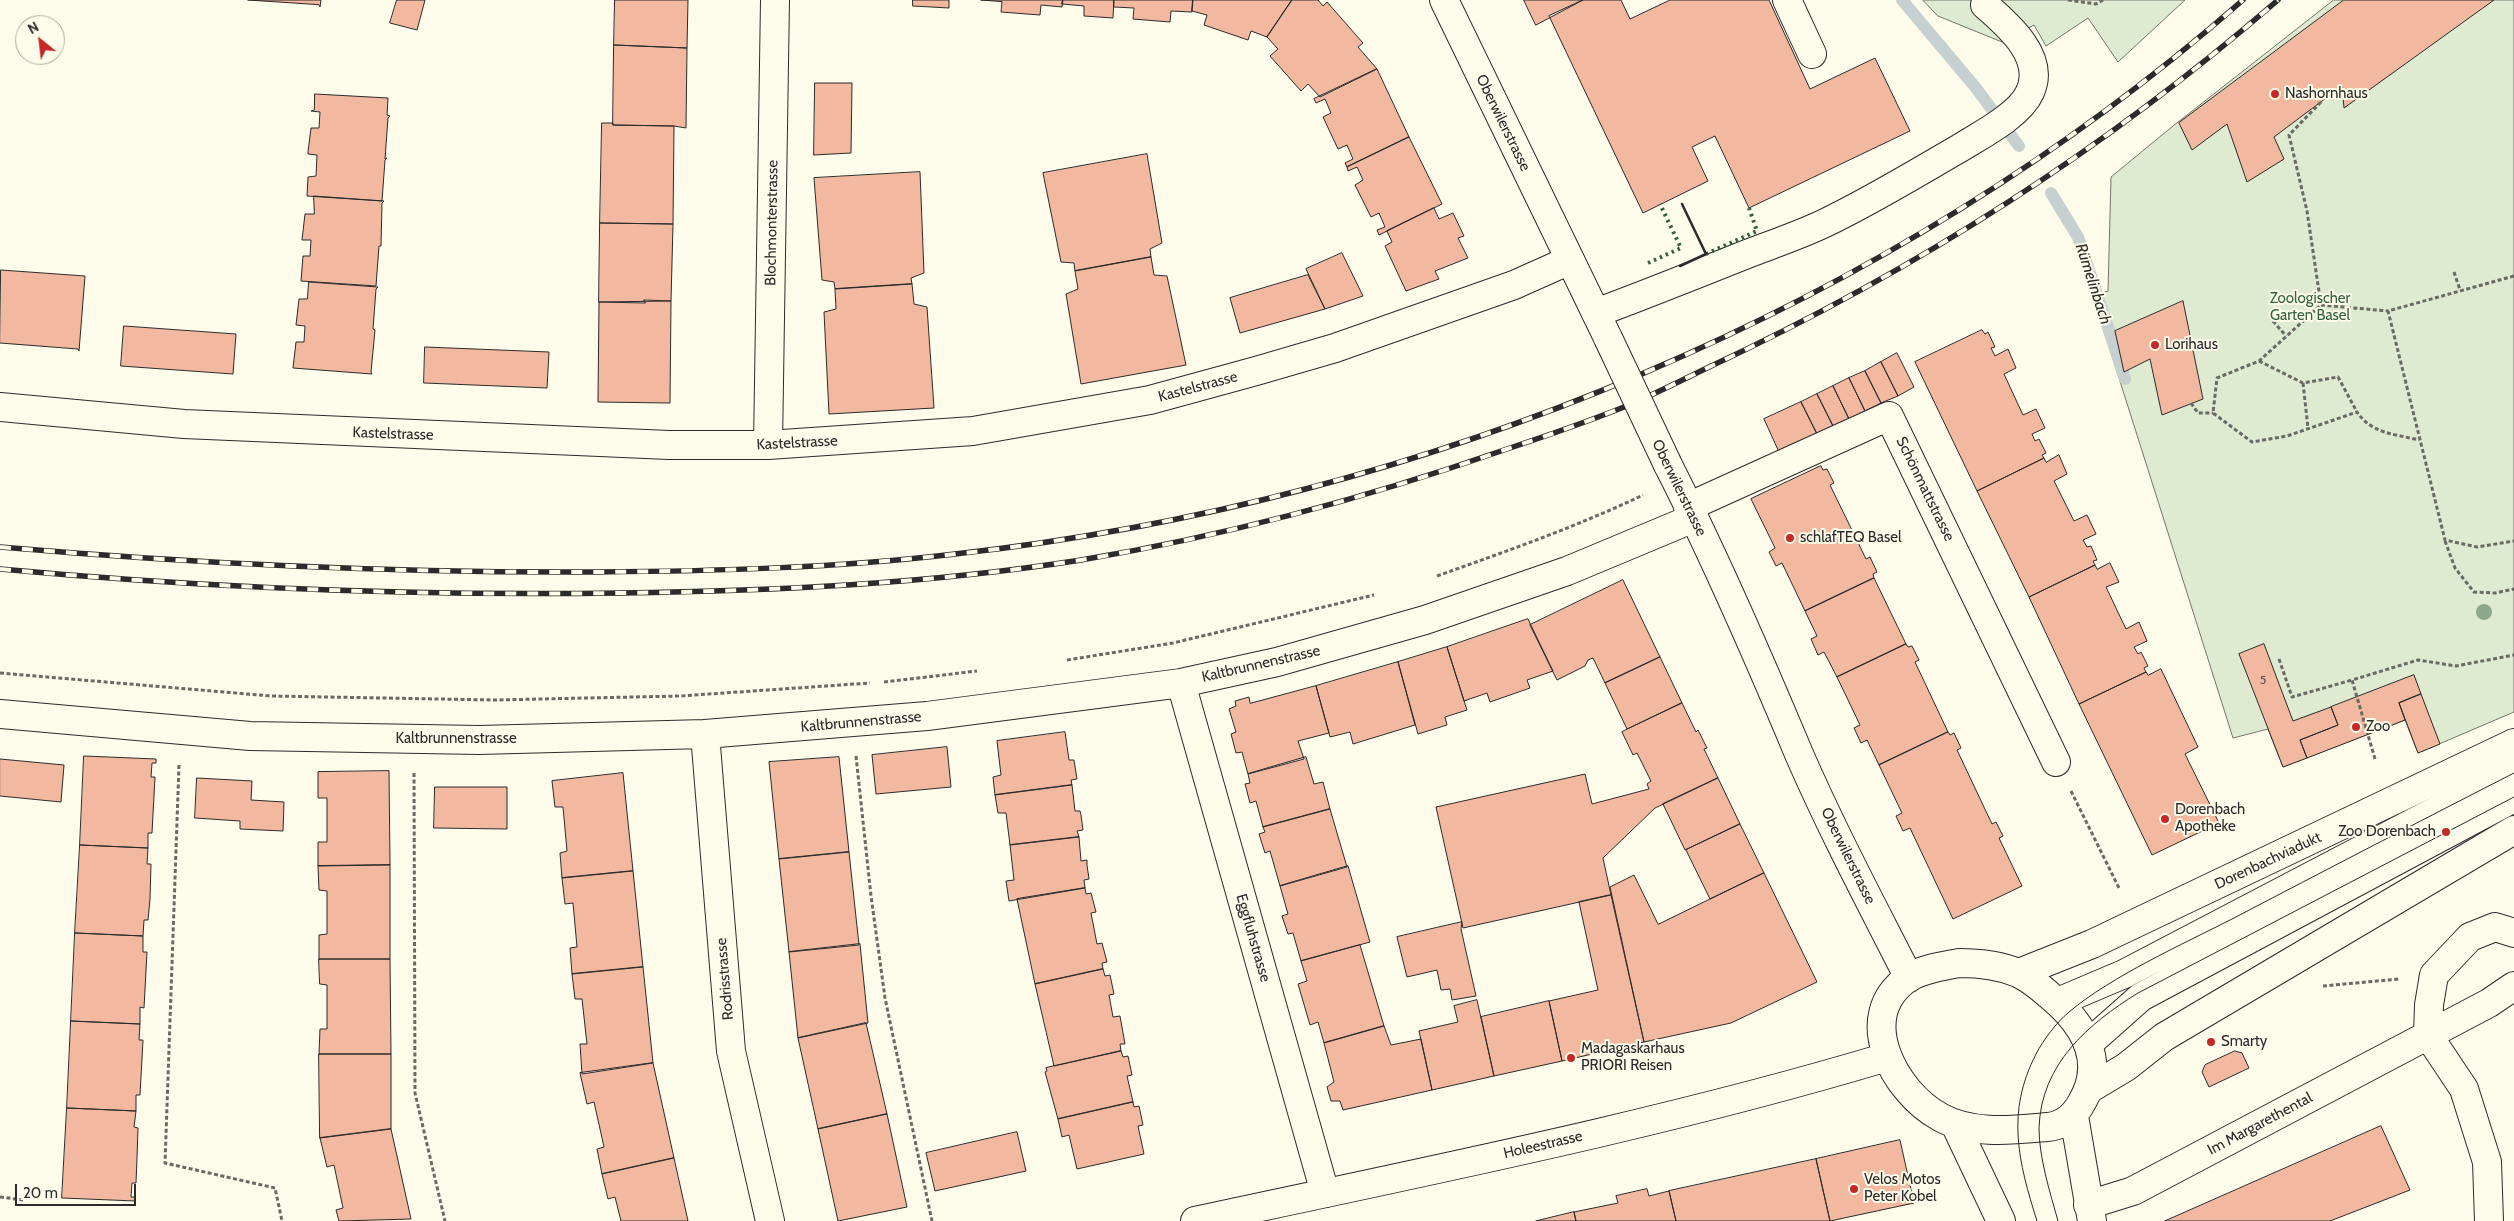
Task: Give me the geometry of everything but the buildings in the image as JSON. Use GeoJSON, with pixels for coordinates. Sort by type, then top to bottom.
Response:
{"type":"FeatureCollection","features":[{"type":"Feature","properties":{"kind":"street","name":"Blochmonterstrasse"},"geometry":{"type":"LineString","coordinates":[[768,445],[776,0]]}},
{"type":"Feature","properties":{"kind":"street","name":"Oberwilerstrasse"},"geometry":{"type":"LineString","coordinates":[[1444,0],[1596,313],[1760,658],[1799,754],[1842,847],[1909,978]]}},
{"type":"Feature","properties":{"kind":"street"},"geometry":{"type":"LineString","coordinates":[[1787,0],[1812,54]]}},
{"type":"Feature","properties":{"kind":"street"},"geometry":{"type":"LineString","coordinates":[[1596,313],[1823,224],[1882,194],[1948,155],[1989,130],[2024,104],[2031,92],[2033,81],[2030,58],[2021,41],[1985,5]]}},
{"type":"Feature","properties":{"kind":"street","name":"Kastelstrasse"},"geometry":{"type":"LineString","coordinates":[[0,407],[184,424],[308,431],[660,445],[768,445],[973,431],[1150,400],[1335,348],[1514,285],[1570,260]]}},
{"type":"Feature","properties":{"kind":"street","name":"Schönmattstrasse"},"geometry":{"type":"LineString","coordinates":[[1691,513],[1889,416],[2056,762]]}},
{"type":"Feature","properties":{"kind":"street","name":"Kaltbrunnenstrasse"},"geometry":{"type":"LineString","coordinates":[[0,714],[250,736],[479,740],[705,734],[928,716],[1181,683],[1277,662],[1425,620],[1567,571],[1691,513]]}},
{"type":"Feature","properties":{"kind":"street","name":"Eggfluhstrasse"},"geometry":{"type":"LineString","coordinates":[[1181,683],[1325,1193]]}},
{"type":"Feature","properties":{"kind":"street","name":"Rodrisstrasse"},"geometry":{"type":"LineString","coordinates":[[705,734],[731,1051],[770,1221]]}},
{"type":"Feature","properties":{"kind":"street","name":"Dorenbachviadukt"},"geometry":{"type":"LineString","coordinates":[[2019,974],[2092,944],[2514,743]]}},
{"type":"Feature","properties":{"kind":"street"},"geometry":{"type":"LineString","coordinates":[[2058,1002],[2124,974],[2514,770]]}},
{"type":"Feature","properties":{"kind":"street"},"geometry":{"type":"LineString","coordinates":[[2088,1044],[2141,997],[2514,798]]}},
{"type":"Feature","properties":{"kind":"street"},"geometry":{"type":"LineString","coordinates":[[2091,1088],[2092,1065],[2088,1044],[2069,1012],[2019,974],[1982,964],[1959,963],[1909,978],[1890,996],[1880,1028],[1887,1057],[1902,1082],[1920,1103],[1940,1117],[1956,1124],[1994,1131],[2052,1127],[2074,1116],[2091,1088],[2126,1067],[2164,1037],[2514,830]]}},
{"type":"Feature","properties":{"kind":"street"},"geometry":{"type":"LineString","coordinates":[[2489,1221],[2487,1162],[2464,1089],[2428,1035],[2434,975],[2470,937],[2495,927],[2514,933]]}},
{"type":"Feature","properties":{"kind":"street","name":"Im Margarethental"},"geometry":{"type":"LineString","coordinates":[[2090,1213],[2489,1003],[2514,986]]}},
{"type":"Feature","properties":{"kind":"street","name":"Holeestrasse"},"geometry":{"type":"LineString","coordinates":[[1195,1221],[1588,1135],[1814,1079],[1887,1057]]}},
{"type":"Feature","properties":{"kind":"street"},"geometry":{"type":"LineString","coordinates":[[2074,1116],[2090,1213]]}},
{"type":"Feature","properties":{"kind":"street"},"geometry":{"type":"LineString","coordinates":[[1956,1124],[2002,1221]]}},
{"type":"Feature","properties":{"kind":"path"},"geometry":{"type":"LineString","coordinates":[[2068,0],[2096,4],[2103,0]]}},
{"type":"Feature","properties":{"kind":"path"},"geometry":{"type":"LineString","coordinates":[[2321,102],[2289,135],[2307,211],[2321,305]]}},
{"type":"Feature","properties":{"kind":"path"},"geometry":{"type":"LineString","coordinates":[[2454,272],[2460,290]]}},
{"type":"Feature","properties":{"kind":"path"},"geometry":{"type":"LineString","coordinates":[[2213,413],[2217,378],[2259,362],[2321,305],[2388,311],[2514,276]]}},
{"type":"Feature","properties":{"kind":"path"},"geometry":{"type":"LineString","coordinates":[[2388,311],[2445,540],[2455,568],[2474,592],[2495,593],[2514,589]]}},
{"type":"Feature","properties":{"kind":"path"},"geometry":{"type":"LineString","coordinates":[[2273,321],[2286,336]]}},
{"type":"Feature","properties":{"kind":"path"},"geometry":{"type":"LineString","coordinates":[[2259,362],[2303,383],[2338,377],[2365,424],[2388,433],[2420,440]]}},
{"type":"Feature","properties":{"kind":"path"},"geometry":{"type":"LineString","coordinates":[[2303,383],[2308,428]]}},
{"type":"Feature","properties":{"kind":"path"},"geometry":{"type":"LineString","coordinates":[[2191,403],[2198,413],[2213,413],[2252,442],[2287,436],[2357,412]]}},
{"type":"Feature","properties":{"kind":"path"},"geometry":{"type":"LineString","coordinates":[[1436,576],[1527,544],[1609,511],[1671,472]]}},
{"type":"Feature","properties":{"kind":"path"},"geometry":{"type":"LineString","coordinates":[[2445,540],[2477,547],[2514,541]]}},
{"type":"Feature","properties":{"kind":"path"},"geometry":{"type":"LineString","coordinates":[[1065,660],[1172,643],[1382,593]]}},
{"type":"Feature","properties":{"kind":"path"},"geometry":{"type":"LineString","coordinates":[[2279,659],[2292,697],[2418,660],[2456,666],[2514,655]]}},
{"type":"Feature","properties":{"kind":"path"},"geometry":{"type":"LineString","coordinates":[[0,673],[271,696],[494,700],[680,696],[880,682],[987,670]]}},
{"type":"Feature","properties":{"kind":"path"},"geometry":{"type":"LineString","coordinates":[[2352,680],[2376,759]]}},
{"type":"Feature","properties":{"kind":"path"},"geometry":{"type":"LineString","coordinates":[[856,748],[871,896],[885,998],[932,1221]]}},
{"type":"Feature","properties":{"kind":"path"},"geometry":{"type":"LineString","coordinates":[[180,760],[165,1163],[275,1188],[282,1221]]}},
{"type":"Feature","properties":{"kind":"path"},"geometry":{"type":"LineString","coordinates":[[2056,762],[2119,888]]}},
{"type":"Feature","properties":{"kind":"path"},"geometry":{"type":"LineString","coordinates":[[414,772],[415,1093],[445,1221]]}},
{"type":"Feature","properties":{"kind":"path"},"geometry":{"type":"LineString","coordinates":[[2318,986],[2434,975]]}},
{"type":"Feature","properties":{"kind":"path"},"geometry":{"type":"LineString","coordinates":[[0,1197],[23,1200]]}},
{"type":"Feature","properties":{"kind":"green space"},"geometry":{"type":"Polygon","coordinates":[[[1923,0],[2185,0],[2118,62],[2088,18],[2046,46],[2034,25],[2002,42],[1938,16],[1923,0]]]}},
{"type":"Feature","properties":{"kind":"green space","name":"Zoologischer Garten Basel"},"geometry":{"type":"Polygon","coordinates":[[[2334,0],[2514,0],[2514,712],[2418,753],[2405,720],[2283,767],[2268,729],[2233,738],[2093,296],[2108,291],[2111,177],[2334,0]]]}},
{"type":"Feature","properties":{"kind":"waterway","name":"Rümelinbach"},"geometry":{"type":"LineString","coordinates":[[1902,0],[1976,88],[2019,146]]}},
{"type":"Feature","properties":{"kind":"waterway","name":"Rümelinbach"},"geometry":{"type":"LineString","coordinates":[[2051,193],[2078,237],[2125,379]]}},
{"type":"Feature","properties":{"kind":"tram line"},"geometry":{"type":"LineString","coordinates":[[2037,1221],[2020,1157],[2018,1117],[2021,1096],[2036,1054],[2064,1016],[2105,986],[2147,962],[2514,773]]}},
{"type":"Feature","properties":{"kind":"tram line"},"geometry":{"type":"LineString","coordinates":[[2058,1221],[2039,1139],[2042,1105],[2048,1084],[2058,1065],[2085,1032],[2119,1005],[2138,993],[2514,797]]}},
{"type":"Feature","properties":{"kind":"railway"},"geometry":{"type":"LineString","coordinates":[[0,547],[224,563],[373,569],[597,572],[776,568],[866,563],[955,554],[1130,528],[1304,489],[1475,438],[1641,374],[1803,298],[1958,210],[2105,111],[2243,0]]}},
{"type":"Feature","properties":{"kind":"railway"},"geometry":{"type":"LineString","coordinates":[[0,569],[232,586],[387,592],[542,594],[793,588],[966,575],[1081,560],[1188,539],[1295,514],[1452,468],[1619,409],[1784,331],[1933,249],[2076,157],[2213,55],[2278,0]]}},
{"type":"Feature","properties":{"kind":"hedge"},"geometry":{"type":"LineString","coordinates":[[1648,263],[1681,248],[1660,204]]}},
{"type":"Feature","properties":{"kind":"hedge"},"geometry":{"type":"LineString","coordinates":[[1706,254],[1757,231],[1749,208]]}},
{"type":"Feature","properties":{"kind":"wall"},"geometry":{"type":"LineString","coordinates":[[1680,266],[1706,254],[1682,204]]}},
{"type":"Feature","properties":{"kind":"place","name":"Nashornhaus"},"geometry":{"type":"Point","coordinates":[2275,94]}},
{"type":"Feature","properties":{"kind":"place","name":"Lorihaus"},"geometry":{"type":"Point","coordinates":[2155,345]}},
{"type":"Feature","properties":{"kind":"place","name":"schlafTEQ Basel"},"geometry":{"type":"Point","coordinates":[1790,538]}},
{"type":"Feature","properties":{"kind":"place","name":"Zoo"},"geometry":{"type":"Point","coordinates":[2356,727]}},
{"type":"Feature","properties":{"kind":"place","name":"Dorenbach Apotheke"},"geometry":{"type":"Point","coordinates":[2165,819]}},
{"type":"Feature","properties":{"kind":"place","name":"Zoo Dorenbach"},"geometry":{"type":"Point","coordinates":[2446,832]}},
{"type":"Feature","properties":{"kind":"place","name":"Smarty"},"geometry":{"type":"Point","coordinates":[2211,1042]}},
{"type":"Feature","properties":{"kind":"place","name":"Madagaskarhaus PRIORI Reisen"},"geometry":{"type":"Point","coordinates":[1571,1058]}},
{"type":"Feature","properties":{"kind":"place","name":"Velos Motos Peter Kobel"},"geometry":{"type":"Point","coordinates":[1854,1189]}}]}
